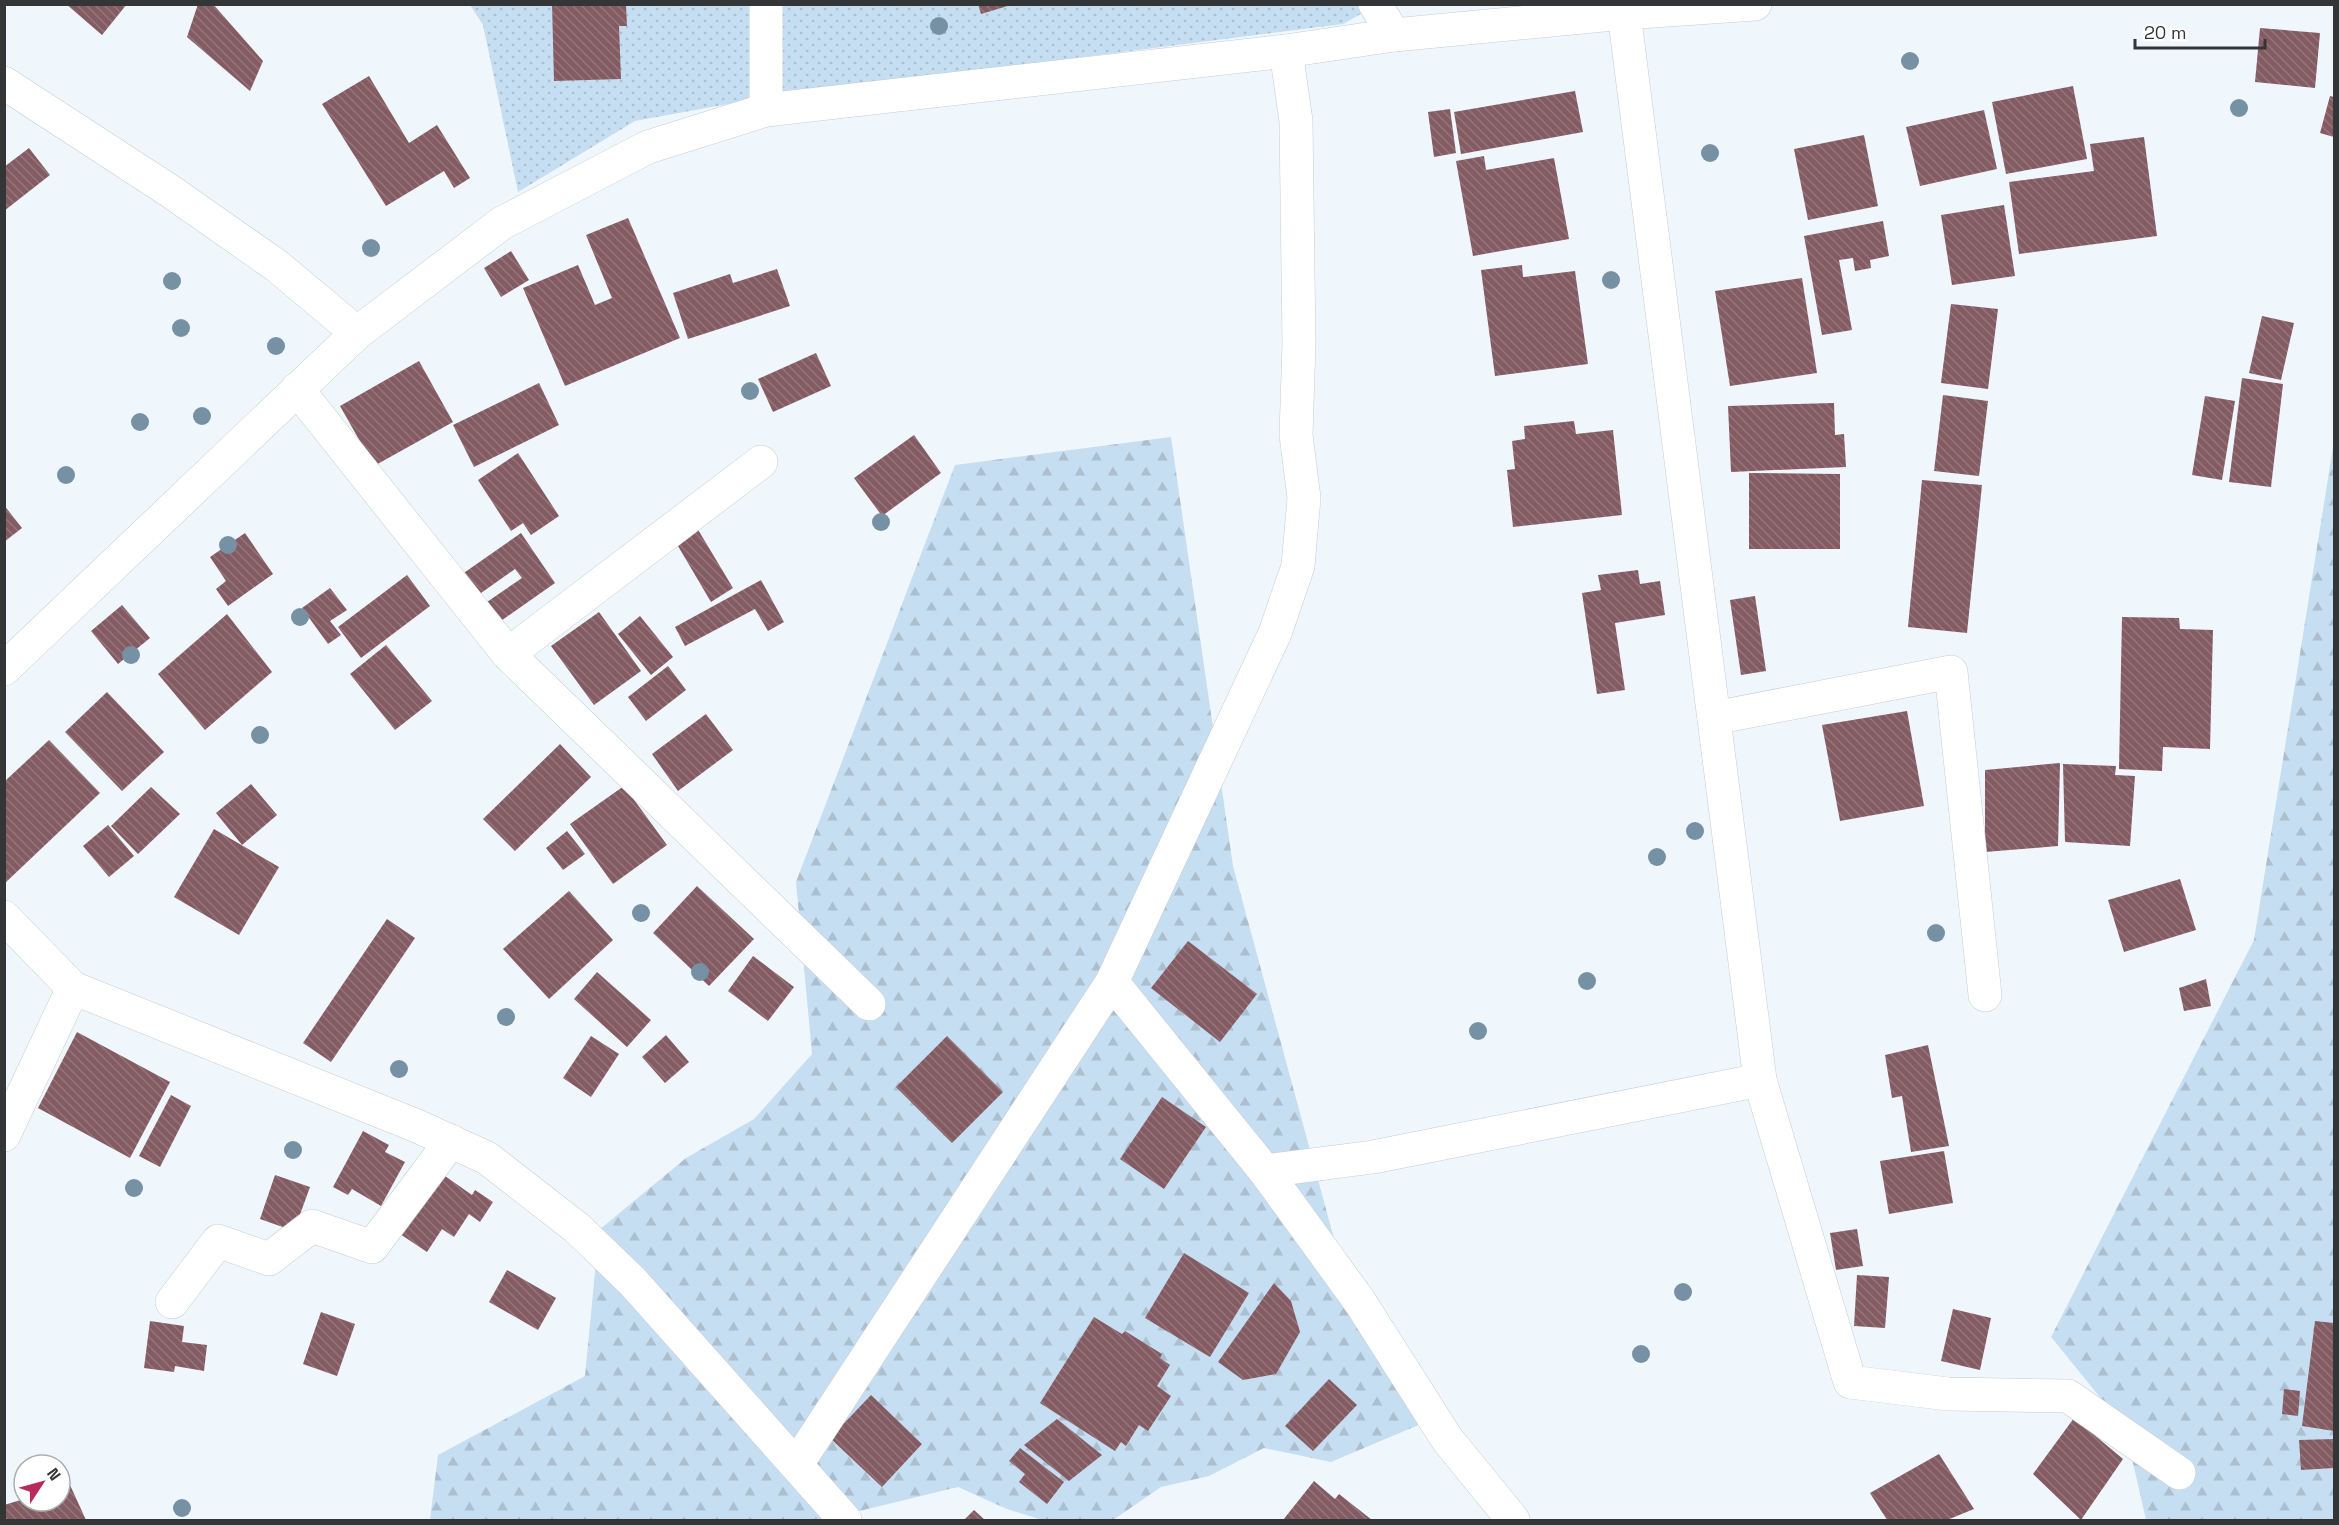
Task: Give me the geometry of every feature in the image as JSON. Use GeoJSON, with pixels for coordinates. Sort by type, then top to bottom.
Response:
{"type":"FeatureCollection","features":[{"type":"Feature","properties":{"kind":"street"},"geometry":{"type":"LineString","coordinates":[[766,4],[766,110]]}},
{"type":"Feature","properties":{"kind":"street"},"geometry":{"type":"LineString","coordinates":[[1375,4],[1394,35]]}},
{"type":"Feature","properties":{"kind":"street"},"geometry":{"type":"LineString","coordinates":[[4,669],[357,333],[502,223],[648,147],[766,110],[1286,51],[1394,35],[1606,11],[1755,4]]}},
{"type":"Feature","properties":{"kind":"street"},"geometry":{"type":"LineString","coordinates":[[1606,11],[1714,718],[1760,1080],[1850,1382],[1948,1394],[2068,1396],[2179,1473]]}},
{"type":"Feature","properties":{"kind":"street"},"geometry":{"type":"LineString","coordinates":[[798,1464],[1112,982],[1275,633],[1298,566],[1304,498],[1296,435],[1299,344],[1296,121],[1286,51]]}},
{"type":"Feature","properties":{"kind":"street"},"geometry":{"type":"LineString","coordinates":[[4,83],[170,191],[277,266],[357,333]]}},
{"type":"Feature","properties":{"kind":"street"},"geometry":{"type":"LineString","coordinates":[[297,389],[508,654],[869,1004]]}},
{"type":"Feature","properties":{"kind":"street"},"geometry":{"type":"LineString","coordinates":[[508,654],[761,462]]}},
{"type":"Feature","properties":{"kind":"street"},"geometry":{"type":"LineString","coordinates":[[1714,718],[1951,672],[1984,995]]}},
{"type":"Feature","properties":{"kind":"street"},"geometry":{"type":"LineString","coordinates":[[4,917],[73,988],[451,1141],[487,1158],[577,1228],[633,1282],[717,1379],[798,1464],[845,1521]]}},
{"type":"Feature","properties":{"kind":"street"},"geometry":{"type":"LineString","coordinates":[[1112,982],[1265,1171],[1360,1302],[1447,1439],[1513,1521]]}},
{"type":"Feature","properties":{"kind":"street"},"geometry":{"type":"LineString","coordinates":[[4,1135],[73,988]]}},
{"type":"Feature","properties":{"kind":"street"},"geometry":{"type":"LineString","coordinates":[[1265,1171],[1373,1157],[1760,1080]]}},
{"type":"Feature","properties":{"kind":"street"},"geometry":{"type":"LineString","coordinates":[[172,1302],[218,1241],[269,1259],[312,1226],[372,1247],[451,1141]]}},
{"type":"Feature","properties":{"kind":"green space"},"geometry":{"type":"Polygon","coordinates":[[[470,5],[1615,5],[1375,6],[1343,24],[761,98],[635,121],[518,192],[483,25],[470,5]]]}},
{"type":"Feature","properties":{"kind":"green space"},"geometry":{"type":"Polygon","coordinates":[[[1171,437],[1233,866],[1342,1268],[1428,1421],[1331,1462],[1264,1448],[1209,1476],[1161,1487],[1113,1520],[1042,1520],[1007,1509],[958,1487],[839,1516],[838,1520],[430,1520],[438,1455],[585,1376],[599,1230],[686,1158],[754,1119],[812,1054],[796,882],[955,465],[1171,437]]]}},
{"type":"Feature","properties":{"kind":"green space"},"geometry":{"type":"Polygon","coordinates":[[[2334,441],[2334,1520],[2146,1520],[2125,1428],[2051,1337],[2254,940],[2334,441]]]}},
{"type":"Feature","properties":{"kind":"building"},"geometry":{"type":"Polygon","coordinates":[[[66,4],[127,4],[102,35],[66,4]]]}},
{"type":"Feature","properties":{"kind":"building"},"geometry":{"type":"Polygon","coordinates":[[[198,4],[213,4],[263,61],[250,91],[187,37],[198,4]]]}},
{"type":"Feature","properties":{"kind":"building"},"geometry":{"type":"Polygon","coordinates":[[[552,4],[626,4],[627,26],[619,26],[621,79],[554,81],[552,4]]]}},
{"type":"Feature","properties":{"kind":"building"},"geometry":{"type":"Polygon","coordinates":[[[978,4],[1011,4],[1011,5],[981,14],[978,4]]]}},
{"type":"Feature","properties":{"kind":"building"},"geometry":{"type":"Polygon","coordinates":[[[2260,28],[2320,33],[2315,88],[2255,82],[2260,28]]]}},
{"type":"Feature","properties":{"kind":"building"},"geometry":{"type":"Polygon","coordinates":[[[369,76],[409,143],[437,125],[470,178],[454,188],[444,171],[386,206],[322,104],[369,76]]]}},
{"type":"Feature","properties":{"kind":"building"},"geometry":{"type":"Polygon","coordinates":[[[2073,86],[2087,159],[2006,174],[1992,102],[2073,86]]]}},
{"type":"Feature","properties":{"kind":"building"},"geometry":{"type":"Polygon","coordinates":[[[1575,91],[1583,132],[1461,154],[1454,112],[1575,91]]]}},
{"type":"Feature","properties":{"kind":"building"},"geometry":{"type":"Polygon","coordinates":[[[2330,96],[2334,97],[2334,137],[2320,133],[2330,96]]]}},
{"type":"Feature","properties":{"kind":"building"},"geometry":{"type":"Polygon","coordinates":[[[1450,109],[1456,153],[1434,157],[1428,112],[1450,109]]]}},
{"type":"Feature","properties":{"kind":"building"},"geometry":{"type":"Polygon","coordinates":[[[1984,110],[1997,169],[1920,186],[1906,127],[1984,110]]]}},
{"type":"Feature","properties":{"kind":"building"},"geometry":{"type":"Polygon","coordinates":[[[1864,135],[1878,206],[1808,220],[1794,149],[1864,135]]]}},
{"type":"Feature","properties":{"kind":"building"},"geometry":{"type":"Polygon","coordinates":[[[2144,137],[2157,236],[2019,254],[2009,182],[2094,171],[2090,144],[2144,137]]]}},
{"type":"Feature","properties":{"kind":"building"},"geometry":{"type":"Polygon","coordinates":[[[29,148],[50,175],[4,211],[4,167],[29,148]]]}},
{"type":"Feature","properties":{"kind":"building"},"geometry":{"type":"Polygon","coordinates":[[[1484,156],[1486,170],[1554,158],[1569,239],[1473,256],[1456,161],[1484,156]]]}},
{"type":"Feature","properties":{"kind":"building"},"geometry":{"type":"Polygon","coordinates":[[[2004,205],[2015,276],[1952,285],[1941,215],[2004,205]]]}},
{"type":"Feature","properties":{"kind":"building"},"geometry":{"type":"Polygon","coordinates":[[[628,218],[680,338],[565,386],[523,288],[578,265],[595,305],[612,298],[586,235],[628,218]]]}},
{"type":"Feature","properties":{"kind":"building"},"geometry":{"type":"Polygon","coordinates":[[[1883,221],[1889,256],[1870,260],[1871,268],[1855,271],[1853,258],[1839,260],[1852,330],[1822,335],[1804,236],[1883,221]]]}},
{"type":"Feature","properties":{"kind":"building"},"geometry":{"type":"Polygon","coordinates":[[[511,251],[529,280],[501,297],[484,268],[511,251]]]}},
{"type":"Feature","properties":{"kind":"building"},"geometry":{"type":"Polygon","coordinates":[[[1522,265],[1523,277],[1575,271],[1588,364],[1495,376],[1481,270],[1522,265]]]}},
{"type":"Feature","properties":{"kind":"building"},"geometry":{"type":"Polygon","coordinates":[[[777,269],[790,306],[688,339],[673,293],[730,274],[733,283],[777,269]]]}},
{"type":"Feature","properties":{"kind":"building"},"geometry":{"type":"Polygon","coordinates":[[[1802,278],[1817,373],[1730,386],[1715,291],[1802,278]]]}},
{"type":"Feature","properties":{"kind":"building"},"geometry":{"type":"Polygon","coordinates":[[[1951,304],[1998,309],[1988,389],[1941,383],[1951,304]]]}},
{"type":"Feature","properties":{"kind":"building"},"geometry":{"type":"Polygon","coordinates":[[[2262,316],[2294,323],[2281,380],[2249,373],[2262,316]]]}},
{"type":"Feature","properties":{"kind":"building"},"geometry":{"type":"Polygon","coordinates":[[[816,353],[831,386],[773,412],[758,379],[816,353]]]}},
{"type":"Feature","properties":{"kind":"building"},"geometry":{"type":"Polygon","coordinates":[[[419,361],[453,422],[374,466],[340,406],[419,361]]]}},
{"type":"Feature","properties":{"kind":"building"},"geometry":{"type":"Polygon","coordinates":[[[2242,378],[2283,384],[2271,487],[2229,482],[2242,378]]]}},
{"type":"Feature","properties":{"kind":"building"},"geometry":{"type":"Polygon","coordinates":[[[539,383],[559,425],[474,467],[453,425],[539,383]]]}},
{"type":"Feature","properties":{"kind":"building"},"geometry":{"type":"Polygon","coordinates":[[[1943,395],[1988,401],[1979,476],[1934,471],[1943,395]]]}},
{"type":"Feature","properties":{"kind":"building"},"geometry":{"type":"Polygon","coordinates":[[[2205,396],[2235,401],[2222,480],[2192,475],[2205,396]]]}},
{"type":"Feature","properties":{"kind":"building"},"geometry":{"type":"Polygon","coordinates":[[[1834,403],[1835,435],[1844,434],[1846,467],[1731,472],[1728,406],[1834,403]]]}},
{"type":"Feature","properties":{"kind":"building"},"geometry":{"type":"Polygon","coordinates":[[[1574,421],[1576,434],[1613,430],[1622,515],[1513,527],[1507,470],[1515,469],[1512,441],[1525,439],[1524,426],[1574,421]]]}},
{"type":"Feature","properties":{"kind":"building"},"geometry":{"type":"Polygon","coordinates":[[[914,435],[941,473],[882,516],[854,478],[914,435]]]}},
{"type":"Feature","properties":{"kind":"building"},"geometry":{"type":"Polygon","coordinates":[[[518,453],[559,516],[531,535],[523,523],[511,531],[478,480],[518,453]]]}},
{"type":"Feature","properties":{"kind":"building"},"geometry":{"type":"Polygon","coordinates":[[[1749,473],[1840,474],[1840,549],[1749,549],[1749,473]]]}},
{"type":"Feature","properties":{"kind":"building"},"geometry":{"type":"Polygon","coordinates":[[[1922,480],[1982,485],[1967,633],[1908,627],[1922,480]]]}},
{"type":"Feature","properties":{"kind":"building"},"geometry":{"type":"Polygon","coordinates":[[[4,505],[22,528],[4,542],[4,505]]]}},
{"type":"Feature","properties":{"kind":"building"},"geometry":{"type":"Polygon","coordinates":[[[697,528],[733,588],[711,602],[675,541],[697,528]]]}},
{"type":"Feature","properties":{"kind":"building"},"geometry":{"type":"Polygon","coordinates":[[[245,533],[273,574],[228,606],[216,589],[226,581],[210,557],[245,533]]]}},
{"type":"Feature","properties":{"kind":"building"},"geometry":{"type":"Polygon","coordinates":[[[521,533],[555,583],[498,623],[484,604],[522,578],[515,569],[474,598],[458,577],[521,533]]]}},
{"type":"Feature","properties":{"kind":"building"},"geometry":{"type":"Polygon","coordinates":[[[1638,570],[1640,584],[1660,581],[1665,615],[1615,623],[1625,690],[1597,694],[1582,593],[1601,590],[1598,575],[1638,570]]]}},
{"type":"Feature","properties":{"kind":"building"},"geometry":{"type":"Polygon","coordinates":[[[407,575],[430,606],[361,658],[338,627],[407,575]]]}},
{"type":"Feature","properties":{"kind":"building"},"geometry":{"type":"Polygon","coordinates":[[[761,580],[784,622],[768,631],[755,609],[685,646],[675,627],[761,580]]]}},
{"type":"Feature","properties":{"kind":"building"},"geometry":{"type":"Polygon","coordinates":[[[330,588],[347,610],[330,621],[341,635],[328,644],[302,608],[330,588]]]}},
{"type":"Feature","properties":{"kind":"building"},"geometry":{"type":"Polygon","coordinates":[[[1755,596],[1766,671],[1741,675],[1730,600],[1755,596]]]}},
{"type":"Feature","properties":{"kind":"building"},"geometry":{"type":"Polygon","coordinates":[[[122,605],[150,638],[118,664],[91,631],[122,605]]]}},
{"type":"Feature","properties":{"kind":"building"},"geometry":{"type":"Polygon","coordinates":[[[599,612],[641,671],[594,705],[551,646],[599,612]]]}},
{"type":"Feature","properties":{"kind":"building"},"geometry":{"type":"Polygon","coordinates":[[[227,614],[272,672],[205,730],[158,674],[227,614]]]}},
{"type":"Feature","properties":{"kind":"building"},"geometry":{"type":"Polygon","coordinates":[[[640,616],[673,657],[651,675],[618,634],[640,616]]]}},
{"type":"Feature","properties":{"kind":"building"},"geometry":{"type":"Polygon","coordinates":[[[2122,617],[2179,618],[2180,629],[2213,630],[2210,749],[2163,747],[2162,771],[2119,769],[2122,617]]]}},
{"type":"Feature","properties":{"kind":"building"},"geometry":{"type":"Polygon","coordinates":[[[386,645],[432,701],[395,730],[350,674],[386,645]]]}},
{"type":"Feature","properties":{"kind":"building"},"geometry":{"type":"Polygon","coordinates":[[[668,666],[686,690],[646,721],[628,697],[668,666]]]}},
{"type":"Feature","properties":{"kind":"building"},"geometry":{"type":"Polygon","coordinates":[[[107,692],[164,752],[122,791],[65,732],[107,692]]]}},
{"type":"Feature","properties":{"kind":"building"},"geometry":{"type":"Polygon","coordinates":[[[1907,711],[1924,806],[1840,821],[1822,725],[1907,711]]]}},
{"type":"Feature","properties":{"kind":"building"},"geometry":{"type":"Polygon","coordinates":[[[706,714],[733,750],[678,791],[652,754],[706,714]]]}},
{"type":"Feature","properties":{"kind":"building"},"geometry":{"type":"Polygon","coordinates":[[[49,740],[100,793],[4,884],[4,782],[49,740]]]}},
{"type":"Feature","properties":{"kind":"building"},"geometry":{"type":"Polygon","coordinates":[[[560,744],[591,777],[515,851],[483,819],[560,744]]]}},
{"type":"Feature","properties":{"kind":"building"},"geometry":{"type":"Polygon","coordinates":[[[2060,763],[2058,846],[1985,852],[1985,770],[2060,763]]]}},
{"type":"Feature","properties":{"kind":"building"},"geometry":{"type":"Polygon","coordinates":[[[2063,764],[2116,766],[2115,775],[2135,776],[2130,846],[2065,842],[2063,764]]]}},
{"type":"Feature","properties":{"kind":"building"},"geometry":{"type":"Polygon","coordinates":[[[251,784],[277,815],[242,845],[216,813],[251,784]]]}},
{"type":"Feature","properties":{"kind":"building"},"geometry":{"type":"Polygon","coordinates":[[[624,786],[667,845],[613,884],[570,824],[624,786]]]}},
{"type":"Feature","properties":{"kind":"building"},"geometry":{"type":"Polygon","coordinates":[[[151,787],[180,814],[138,854],[111,826],[151,787]]]}},
{"type":"Feature","properties":{"kind":"building"},"geometry":{"type":"Polygon","coordinates":[[[108,825],[134,856],[109,877],[83,846],[108,825]]]}},
{"type":"Feature","properties":{"kind":"building"},"geometry":{"type":"Polygon","coordinates":[[[214,829],[279,867],[239,935],[174,897],[214,829]]]}},
{"type":"Feature","properties":{"kind":"building"},"geometry":{"type":"Polygon","coordinates":[[[567,831],[585,854],[563,870],[546,848],[567,831]]]}},
{"type":"Feature","properties":{"kind":"building"},"geometry":{"type":"Polygon","coordinates":[[[2180,879],[2196,930],[2124,952],[2108,900],[2180,879]]]}},
{"type":"Feature","properties":{"kind":"building"},"geometry":{"type":"Polygon","coordinates":[[[697,886],[754,939],[709,986],[653,933],[697,886]]]}},
{"type":"Feature","properties":{"kind":"building"},"geometry":{"type":"Polygon","coordinates":[[[569,891],[613,940],[549,999],[503,949],[569,891]]]}},
{"type":"Feature","properties":{"kind":"building"},"geometry":{"type":"Polygon","coordinates":[[[387,919],[415,938],[331,1062],[303,1043],[387,919]]]}},
{"type":"Feature","properties":{"kind":"building"},"geometry":{"type":"Polygon","coordinates":[[[1188,941],[1257,994],[1220,1042],[1151,988],[1188,941]]]}},
{"type":"Feature","properties":{"kind":"building"},"geometry":{"type":"Polygon","coordinates":[[[753,956],[794,987],[768,1021],[728,991],[753,956]]]}},
{"type":"Feature","properties":{"kind":"building"},"geometry":{"type":"Polygon","coordinates":[[[597,972],[651,1020],[627,1047],[574,999],[597,972]]]}},
{"type":"Feature","properties":{"kind":"building"},"geometry":{"type":"Polygon","coordinates":[[[2206,979],[2211,1006],[2184,1011],[2179,988],[2206,979]]]}},
{"type":"Feature","properties":{"kind":"building"},"geometry":{"type":"Polygon","coordinates":[[[77,1032],[170,1082],[130,1158],[38,1108],[77,1032]]]}},
{"type":"Feature","properties":{"kind":"building"},"geometry":{"type":"Polygon","coordinates":[[[666,1035],[689,1062],[665,1083],[642,1057],[666,1035]]]}},
{"type":"Feature","properties":{"kind":"building"},"geometry":{"type":"Polygon","coordinates":[[[591,1036],[619,1054],[591,1097],[563,1078],[591,1036]]]}},
{"type":"Feature","properties":{"kind":"building"},"geometry":{"type":"Polygon","coordinates":[[[947,1036],[1003,1092],[952,1143],[896,1087],[947,1036]]]}},
{"type":"Feature","properties":{"kind":"building"},"geometry":{"type":"Polygon","coordinates":[[[1928,1045],[1949,1146],[1911,1152],[1902,1096],[1892,1098],[1885,1055],[1928,1045]]]}},
{"type":"Feature","properties":{"kind":"building"},"geometry":{"type":"Polygon","coordinates":[[[171,1095],[191,1106],[160,1167],[139,1156],[171,1095]]]}},
{"type":"Feature","properties":{"kind":"building"},"geometry":{"type":"Polygon","coordinates":[[[1162,1097],[1206,1127],[1164,1189],[1120,1159],[1162,1097]]]}},
{"type":"Feature","properties":{"kind":"building"},"geometry":{"type":"Polygon","coordinates":[[[363,1131],[389,1145],[385,1152],[405,1162],[381,1206],[352,1189],[348,1195],[333,1187],[363,1131]]]}},
{"type":"Feature","properties":{"kind":"building"},"geometry":{"type":"Polygon","coordinates":[[[1944,1151],[1953,1203],[1889,1214],[1880,1161],[1944,1151]]]}},
{"type":"Feature","properties":{"kind":"building"},"geometry":{"type":"Polygon","coordinates":[[[438,1171],[472,1195],[475,1190],[493,1202],[480,1222],[469,1214],[454,1237],[442,1229],[427,1252],[397,1232],[438,1171]]]}},
{"type":"Feature","properties":{"kind":"building"},"geometry":{"type":"Polygon","coordinates":[[[275,1175],[310,1187],[294,1231],[260,1219],[275,1175]]]}},
{"type":"Feature","properties":{"kind":"building"},"geometry":{"type":"Polygon","coordinates":[[[1857,1229],[1863,1266],[1836,1270],[1830,1233],[1857,1229]]]}},
{"type":"Feature","properties":{"kind":"building"},"geometry":{"type":"Polygon","coordinates":[[[1184,1253],[1249,1293],[1210,1357],[1145,1318],[1184,1253]]]}},
{"type":"Feature","properties":{"kind":"building"},"geometry":{"type":"Polygon","coordinates":[[[507,1270],[556,1298],[538,1330],[489,1302],[507,1270]]]}},
{"type":"Feature","properties":{"kind":"building"},"geometry":{"type":"Polygon","coordinates":[[[1857,1275],[1889,1277],[1885,1328],[1854,1326],[1857,1275]]]}},
{"type":"Feature","properties":{"kind":"building"},"geometry":{"type":"Polygon","coordinates":[[[1274,1283],[1291,1301],[1300,1332],[1276,1374],[1243,1380],[1218,1362],[1274,1283]]]}},
{"type":"Feature","properties":{"kind":"building"},"geometry":{"type":"Polygon","coordinates":[[[1953,1309],[1991,1318],[1980,1370],[1941,1361],[1953,1309]]]}},
{"type":"Feature","properties":{"kind":"building"},"geometry":{"type":"Polygon","coordinates":[[[321,1312],[355,1324],[337,1376],[303,1364],[321,1312]]]}},
{"type":"Feature","properties":{"kind":"building"},"geometry":{"type":"Polygon","coordinates":[[[1094,1317],[1122,1334],[1125,1331],[1162,1354],[1160,1358],[1170,1365],[1157,1386],[1171,1396],[1148,1431],[1139,1425],[1126,1446],[1121,1442],[1115,1451],[1040,1403],[1094,1317]]]}},
{"type":"Feature","properties":{"kind":"building"},"geometry":{"type":"Polygon","coordinates":[[[150,1321],[184,1326],[182,1342],[207,1345],[204,1371],[175,1366],[174,1372],[144,1368],[150,1321]]]}},
{"type":"Feature","properties":{"kind":"building"},"geometry":{"type":"Polygon","coordinates":[[[2315,1321],[2334,1323],[2334,1431],[2302,1426],[2315,1321]]]}},
{"type":"Feature","properties":{"kind":"building"},"geometry":{"type":"Polygon","coordinates":[[[1329,1379],[1357,1405],[1313,1451],[1285,1426],[1329,1379]]]}},
{"type":"Feature","properties":{"kind":"building"},"geometry":{"type":"Polygon","coordinates":[[[2284,1389],[2300,1391],[2298,1416],[2282,1414],[2284,1389]]]}},
{"type":"Feature","properties":{"kind":"building"},"geometry":{"type":"Polygon","coordinates":[[[871,1395],[922,1444],[882,1487],[830,1438],[871,1395]]]}},
{"type":"Feature","properties":{"kind":"building"},"geometry":{"type":"Polygon","coordinates":[[[2074,1418],[2123,1459],[2081,1520],[2033,1474],[2074,1418]]]}},
{"type":"Feature","properties":{"kind":"building"},"geometry":{"type":"Polygon","coordinates":[[[1057,1419],[1102,1455],[1069,1481],[1024,1445],[1057,1419]]]}},
{"type":"Feature","properties":{"kind":"building"},"geometry":{"type":"Polygon","coordinates":[[[2334,1439],[2334,1468],[2301,1470],[2299,1440],[2334,1439]]]}},
{"type":"Feature","properties":{"kind":"building"},"geometry":{"type":"Polygon","coordinates":[[[1020,1448],[1064,1482],[1047,1504],[1019,1482],[1025,1474],[1009,1461],[1020,1448]]]}},
{"type":"Feature","properties":{"kind":"building"},"geometry":{"type":"Polygon","coordinates":[[[1939,1454],[1974,1509],[1947,1520],[1887,1520],[1870,1493],[1939,1454]]]}},
{"type":"Feature","properties":{"kind":"building"},"geometry":{"type":"Polygon","coordinates":[[[1314,1481],[1335,1499],[1339,1494],[1372,1520],[1283,1520],[1314,1481]]]}},
{"type":"Feature","properties":{"kind":"building"},"geometry":{"type":"Polygon","coordinates":[[[72,1489],[86,1520],[4,1520],[4,1505],[12,1503],[12,1513],[72,1513],[72,1489]]]}},
{"type":"Feature","properties":{"kind":"building"},"geometry":{"type":"Polygon","coordinates":[[[974,1510],[985,1520],[964,1520],[974,1510]]]}}]}
